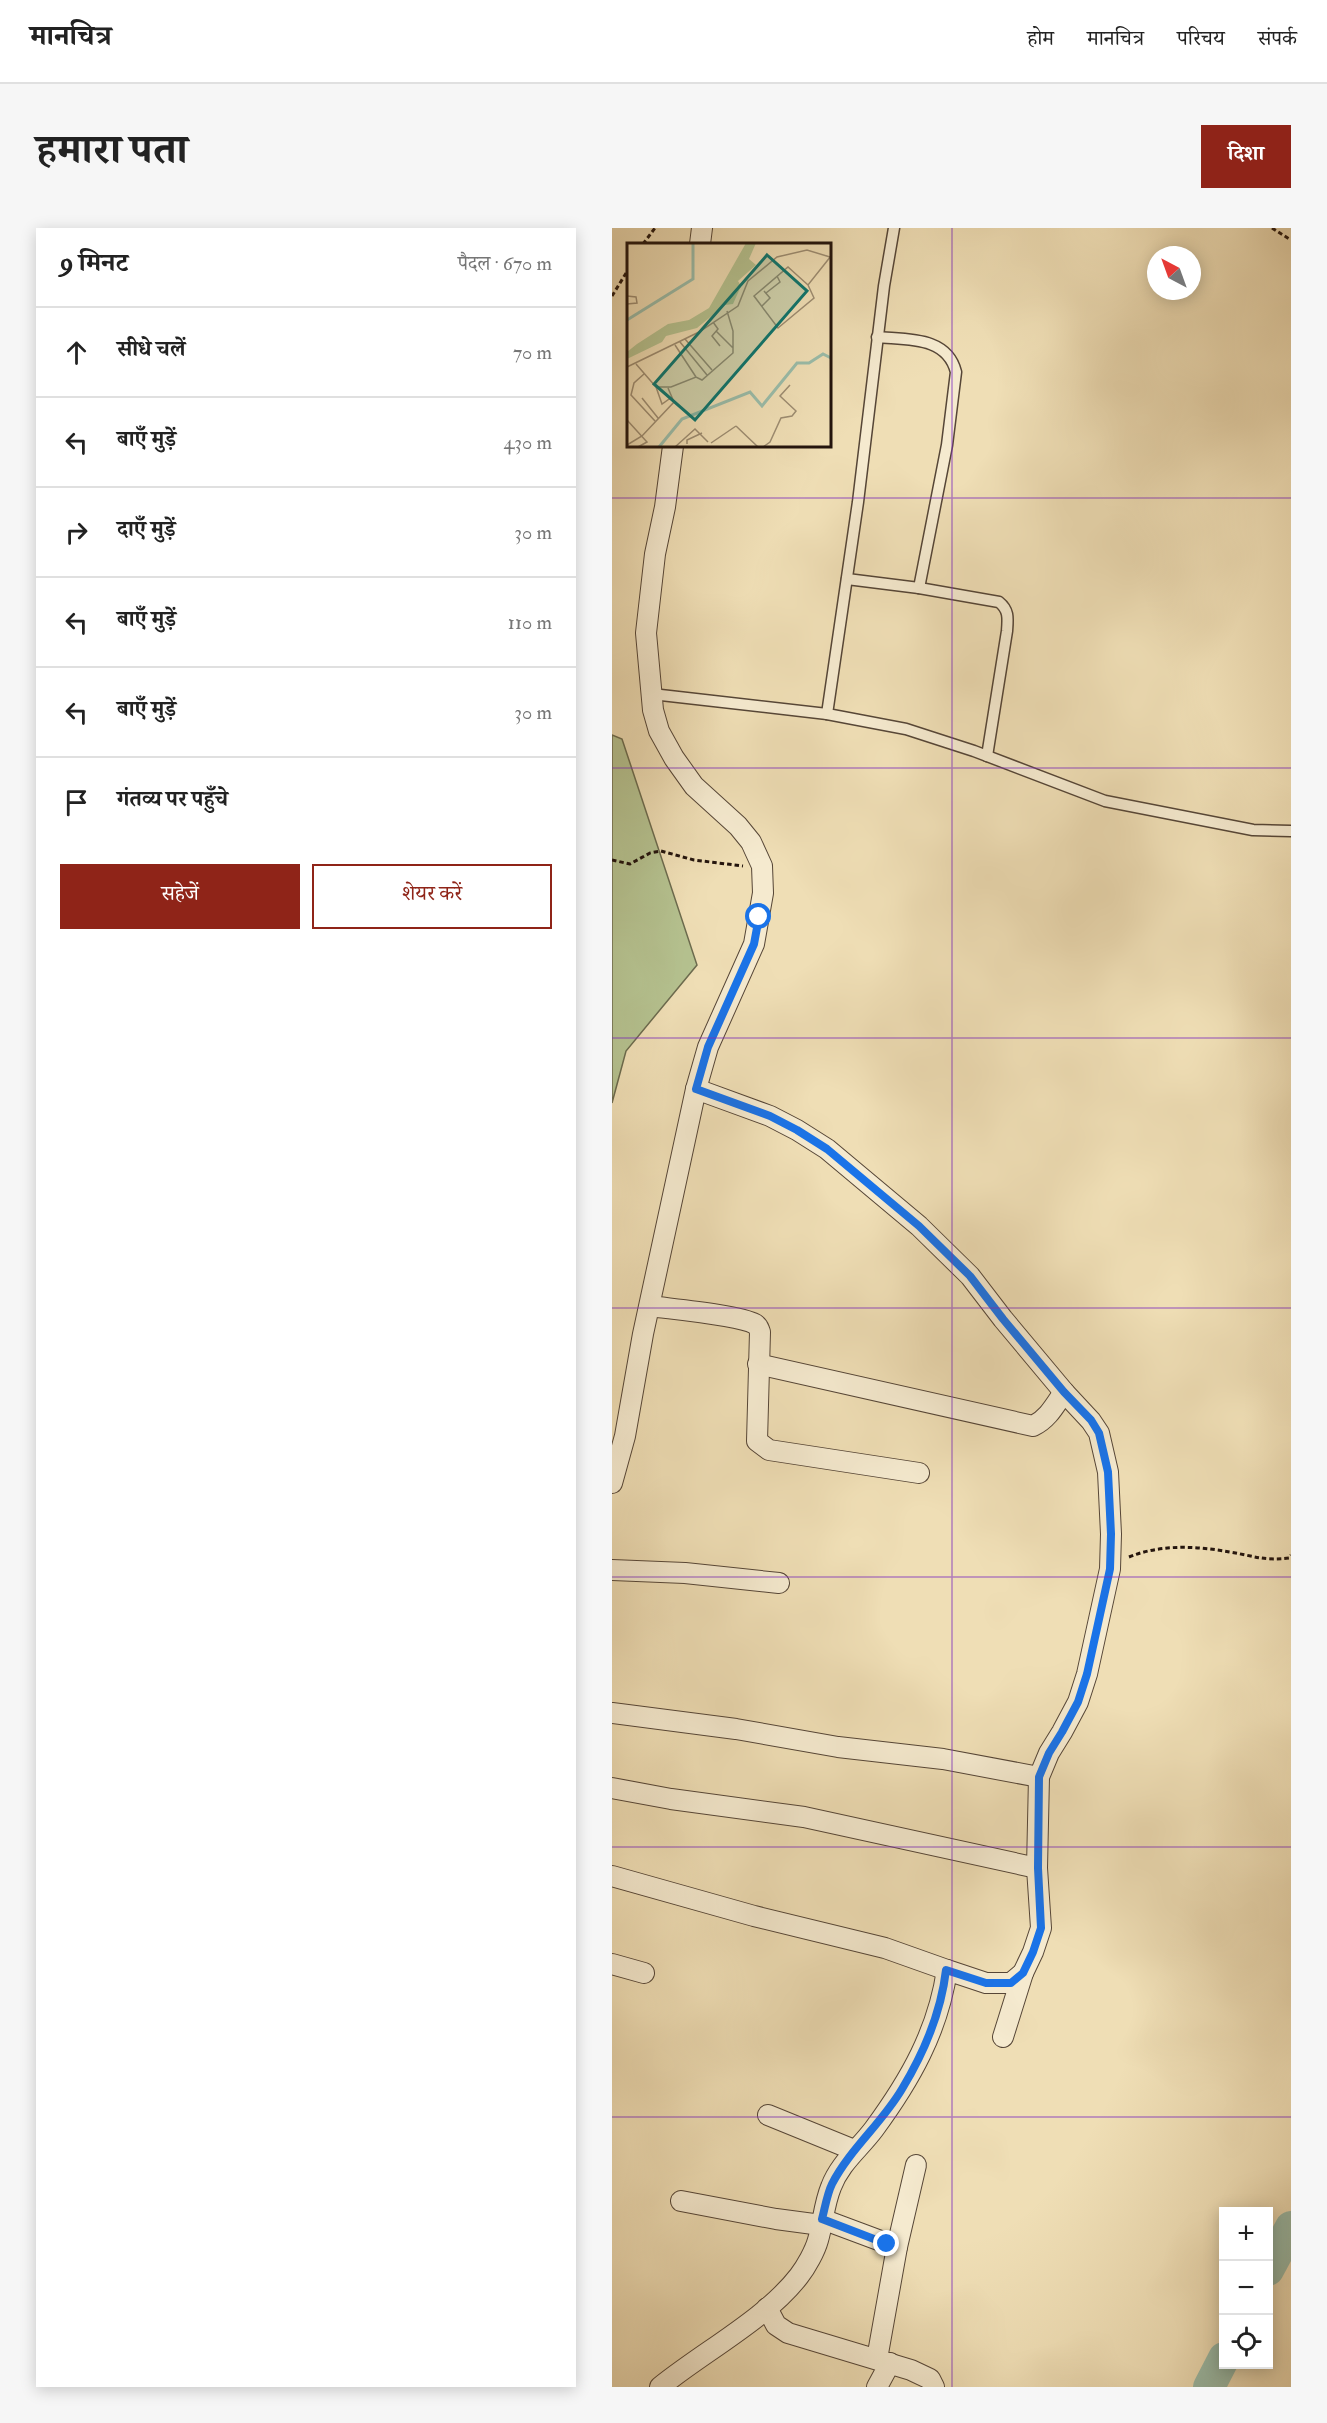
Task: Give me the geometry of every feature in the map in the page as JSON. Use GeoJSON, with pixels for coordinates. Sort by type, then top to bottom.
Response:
{"type":"FeatureCollection","features":[{"type":"Feature","properties":{"kind":"street"},"geometry":{"type":"LineString","coordinates":[[700,243],[702,228]]}},
{"type":"Feature","properties":{"kind":"street"},"geometry":{"type":"LineString","coordinates":[[612,1483],[625,1437],[643,1334],[696,1089],[708,1047],[754,944],[763,892],[762,866],[752,842],[694,786],[674,758],[659,731],[653,710],[646,633],[655,554],[665,507],[673,447]]}},
{"type":"Feature","properties":{"kind":"street"},"geometry":{"type":"LineString","coordinates":[[696,1089],[770,1116],[827,1149],[950,1254],[1064,1392],[1091,1420],[1099,1433],[1110,1491],[1110,1569],[1087,1674],[1078,1702],[1049,1753],[1039,1777],[1038,1868],[1041,1928],[1023,1973],[1004,2037]]}},
{"type":"Feature","properties":{"kind":"street"},"geometry":{"type":"LineString","coordinates":[[650,1306],[753,1323],[760,1332],[757,1441],[761,1446],[769,1450],[919,1473]]}},
{"type":"Feature","properties":{"kind":"street"},"geometry":{"type":"LineString","coordinates":[[758,1364],[1033,1426],[1050,1413],[1064,1392]]}},
{"type":"Feature","properties":{"kind":"street"},"geometry":{"type":"LineString","coordinates":[[612,1570],[685,1573],[779,1583]]}},
{"type":"Feature","properties":{"kind":"street"},"geometry":{"type":"LineString","coordinates":[[612,1713],[736,1729],[838,1747],[943,1759],[1039,1777]]}},
{"type":"Feature","properties":{"kind":"street"},"geometry":{"type":"LineString","coordinates":[[612,1788],[671,1799],[804,1817],[1038,1868]]}},
{"type":"Feature","properties":{"kind":"street"},"geometry":{"type":"LineString","coordinates":[[612,1876],[754,1916],[885,1948],[986,1983],[1011,1983],[1023,1973]]}},
{"type":"Feature","properties":{"kind":"street"},"geometry":{"type":"LineString","coordinates":[[612,1964],[644,1973]]}},
{"type":"Feature","properties":{"kind":"street"},"geometry":{"type":"LineString","coordinates":[[660,2387],[767,2308],[799,2276],[818,2242],[831,2186],[854,2150],[872,2131],[902,2089],[932,2033],[942,1999],[946,1970]]}},
{"type":"Feature","properties":{"kind":"street"},"geometry":{"type":"LineString","coordinates":[[768,2115],[854,2150]]}},
{"type":"Feature","properties":{"kind":"street"},"geometry":{"type":"LineString","coordinates":[[877,2387],[884,2361],[897,2247],[916,2165]]}},
{"type":"Feature","properties":{"kind":"street"},"geometry":{"type":"LineString","coordinates":[[681,2201],[777,2219],[822,2222],[897,2247]]}},
{"type":"Feature","properties":{"kind":"street"},"geometry":{"type":"LineString","coordinates":[[767,2308],[776,2325],[788,2333],[884,2361],[930,2379],[934,2387]]}},
{"type":"Feature","properties":{"kind":"lane"},"geometry":{"type":"LineString","coordinates":[[827,714],[864,457],[877,337],[894,228]]}},
{"type":"Feature","properties":{"kind":"lane"},"geometry":{"type":"LineString","coordinates":[[877,337],[934,344],[946,352],[953,361],[956,372],[947,445],[920,588]]}},
{"type":"Feature","properties":{"kind":"lane"},"geometry":{"type":"LineString","coordinates":[[847,579],[920,588],[999,602],[1008,614],[987,756]]}},
{"type":"Feature","properties":{"kind":"lane"},"geometry":{"type":"LineString","coordinates":[[652,694],[827,714],[906,729],[987,756],[1105,801],[1253,830],[1291,831]]}},
{"type":"Feature","properties":{"kind":"path"},"geometry":{"type":"LineString","coordinates":[[643,243],[655,228]]}},
{"type":"Feature","properties":{"kind":"path"},"geometry":{"type":"LineString","coordinates":[[1272,228],[1291,240]]}},
{"type":"Feature","properties":{"kind":"path"},"geometry":{"type":"LineString","coordinates":[[612,296],[627,272]]}},
{"type":"Feature","properties":{"kind":"path"},"geometry":{"type":"LineString","coordinates":[[612,860],[630,864],[650,853],[661,851],[711,863],[762,866]]}},
{"type":"Feature","properties":{"kind":"path"},"geometry":{"type":"LineString","coordinates":[[1110,1569],[1120,1561],[1136,1554],[1167,1547],[1203,1547],[1268,1560],[1289,1558],[1291,1555]]}},
{"type":"Feature","properties":{"kind":"green space"},"geometry":{"type":"Polygon","coordinates":[[[612,735],[622,739],[697,965],[626,1051],[612,1103],[612,735]]]}},
{"type":"Feature","properties":{"kind":"waterway"},"geometry":{"type":"LineString","coordinates":[[1273,2261],[1291,2227]]}},
{"type":"Feature","properties":{"kind":"waterway"},"geometry":{"type":"LineString","coordinates":[[1209,2387],[1219,2368]]}},
{"type":"Feature","properties":{"kind":"route"},"geometry":{"type":"LineString","coordinates":[[759,917],[754,944],[708,1047],[696,1089],[770,1116],[827,1149],[950,1254],[1064,1392],[1091,1420],[1099,1433],[1108,1472],[1110,1569],[1095,1641],[1078,1702],[1049,1753],[1039,1777],[1038,1868],[1041,1928],[1033,1952],[1023,1973],[1011,1983],[986,1983],[946,1970],[942,1999],[932,2033],[902,2089],[872,2131],[849,2155],[831,2186],[822,2219],[887,2244]]}}]}
